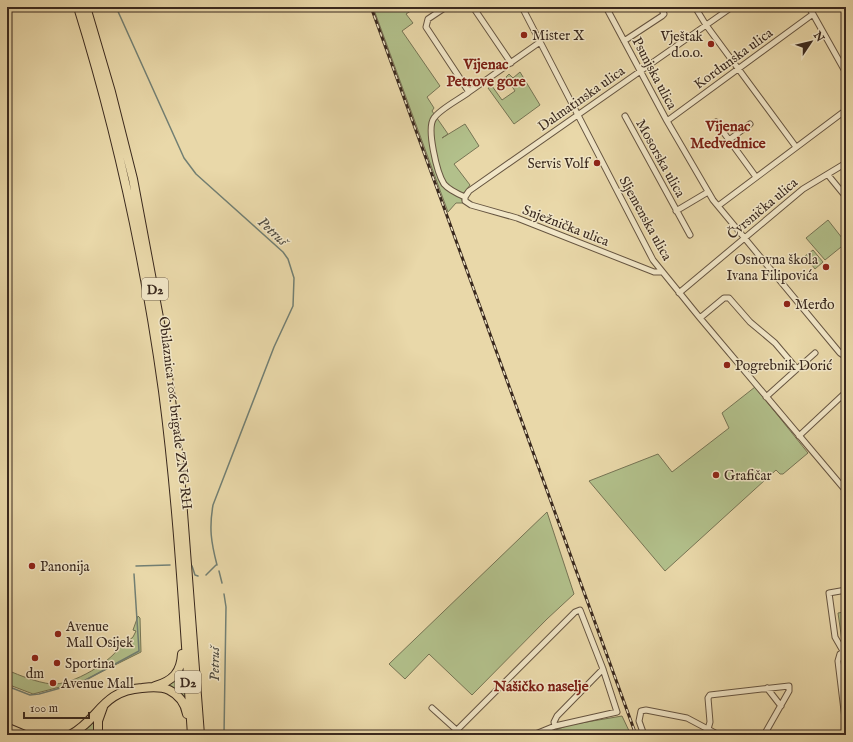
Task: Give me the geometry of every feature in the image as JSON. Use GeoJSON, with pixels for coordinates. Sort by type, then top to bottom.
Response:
{"type":"FeatureCollection","features":[{"type":"Feature","properties":{"kind":"highway","name":"Obilaznica 106. brigade ZNG RH"},"geometry":{"type":"LineString","coordinates":[[78,7],[110,117],[133,219],[150,308],[163,391],[171,462],[192,733]]}},
{"type":"Feature","properties":{"kind":"highway","name":"Obilaznica 106. brigade ZNG RH"},"geometry":{"type":"LineString","coordinates":[[86,7],[111,92],[133,179],[163,339],[179,460],[200,735]]}},
{"type":"Feature","properties":{"kind":"highway"},"geometry":{"type":"LineString","coordinates":[[70,735],[81,728],[112,697],[125,690],[153,687],[167,682],[175,676],[179,670],[184,633]]}},
{"type":"Feature","properties":{"kind":"highway"},"geometry":{"type":"LineString","coordinates":[[153,687],[167,689],[179,697],[185,705],[192,733]]}},
{"type":"Feature","properties":{"kind":"highway"},"geometry":{"type":"LineString","coordinates":[[98,735],[98,721],[104,705]]}},
{"type":"Feature","properties":{"kind":"highway"},"geometry":{"type":"LineString","coordinates":[[199,712],[206,735]]}},
{"type":"Feature","properties":{"kind":"main road"},"geometry":{"type":"LineString","coordinates":[[7,727],[26,735]]}},
{"type":"Feature","properties":{"kind":"street"},"geometry":{"type":"LineString","coordinates":[[446,7],[428,19],[426,28],[469,92]]}},
{"type":"Feature","properties":{"kind":"street"},"geometry":{"type":"LineString","coordinates":[[473,7],[511,63]]}},
{"type":"Feature","properties":{"kind":"street","name":"Sljemenska ulica"},"geometry":{"type":"LineString","coordinates":[[522,7],[645,246],[662,272],[846,491]]}},
{"type":"Feature","properties":{"kind":"street","name":"Psunjska ulica"},"geometry":{"type":"LineString","coordinates":[[606,7],[667,121],[708,192],[840,353],[846,357]]}},
{"type":"Feature","properties":{"kind":"street"},"geometry":{"type":"LineString","coordinates":[[624,41],[662,16],[664,14],[661,7]]}},
{"type":"Feature","properties":{"kind":"street"},"geometry":{"type":"LineString","coordinates":[[695,7],[706,25],[796,147]]}},
{"type":"Feature","properties":{"kind":"street","name":"Dalmatinska ulica"},"geometry":{"type":"LineString","coordinates":[[465,197],[469,191],[732,7]]}},
{"type":"Feature","properties":{"kind":"street"},"geometry":{"type":"LineString","coordinates":[[809,7],[846,73]]}},
{"type":"Feature","properties":{"kind":"street","name":"Kordunska ulica"},"geometry":{"type":"LineString","coordinates":[[667,121],[813,14]]}},
{"type":"Feature","properties":{"kind":"street"},"geometry":{"type":"LineString","coordinates":[[465,197],[450,190],[442,180],[432,151],[432,124],[434,117],[540,42]]}},
{"type":"Feature","properties":{"kind":"street"},"geometry":{"type":"LineString","coordinates":[[718,206],[846,110]]}},
{"type":"Feature","properties":{"kind":"street","name":"Mosorska ulica"},"geometry":{"type":"LineString","coordinates":[[625,116],[690,236]]}},
{"type":"Feature","properties":{"kind":"street"},"geometry":{"type":"LineString","coordinates":[[716,122],[756,177]]}},
{"type":"Feature","properties":{"kind":"street"},"geometry":{"type":"LineString","coordinates":[[729,140],[750,124]]}},
{"type":"Feature","properties":{"kind":"street","name":"Čvrsnička ulica"},"geometry":{"type":"LineString","coordinates":[[679,293],[803,189],[846,163]]}},
{"type":"Feature","properties":{"kind":"street"},"geometry":{"type":"LineString","coordinates":[[828,175],[846,197]]}},
{"type":"Feature","properties":{"kind":"street","name":"Mosorska ulica"},"geometry":{"type":"LineString","coordinates":[[676,211],[708,192]]}},
{"type":"Feature","properties":{"kind":"street","name":"Snježnička ulica"},"geometry":{"type":"LineString","coordinates":[[465,197],[466,201],[470,205],[517,218],[654,272],[662,272]]}},
{"type":"Feature","properties":{"kind":"street"},"geometry":{"type":"LineString","coordinates":[[700,318],[724,298],[729,298],[750,322],[775,343],[797,369]]}},
{"type":"Feature","properties":{"kind":"street"},"geometry":{"type":"LineString","coordinates":[[766,397],[815,354]]}},
{"type":"Feature","properties":{"kind":"street"},"geometry":{"type":"LineString","coordinates":[[799,436],[846,392]]}},
{"type":"Feature","properties":{"kind":"street"},"geometry":{"type":"LineString","coordinates":[[846,590],[829,593],[834,637],[844,650],[838,661],[846,727]]}},
{"type":"Feature","properties":{"kind":"street"},"geometry":{"type":"LineString","coordinates":[[457,730],[579,610],[583,614],[617,712],[554,726],[533,735]]}},
{"type":"Feature","properties":{"kind":"street"},"geometry":{"type":"LineString","coordinates":[[554,726],[554,719],[603,669]]}},
{"type":"Feature","properties":{"kind":"street"},"geometry":{"type":"LineString","coordinates":[[708,728],[710,722],[708,698],[710,695],[785,685],[790,687],[764,735]]}},
{"type":"Feature","properties":{"kind":"street"},"geometry":{"type":"LineString","coordinates":[[767,688],[781,706]]}},
{"type":"Feature","properties":{"kind":"street"},"geometry":{"type":"LineString","coordinates":[[432,708],[462,735]]}},
{"type":"Feature","properties":{"kind":"street"},"geometry":{"type":"LineString","coordinates":[[644,735],[639,721],[641,711],[648,710],[681,716],[708,728],[719,735]]}},
{"type":"Feature","properties":{"kind":"green space"},"geometry":{"type":"Polygon","coordinates":[[[373,7],[393,7],[395,11],[401,7],[417,7],[406,14],[413,23],[402,31],[440,86],[427,97],[434,108],[432,111],[448,134],[442,138],[465,124],[479,146],[454,164],[470,185],[461,197],[463,203],[456,203],[448,212],[373,7]]]}},
{"type":"Feature","properties":{"kind":"green space"},"geometry":{"type":"Polygon","coordinates":[[[520,72],[540,105],[514,124],[488,88],[492,86],[502,100],[515,91],[506,77],[509,74],[513,78],[520,72]]]}},
{"type":"Feature","properties":{"kind":"green space"},"geometry":{"type":"Polygon","coordinates":[[[828,220],[846,243],[825,260],[806,238],[828,220]]]}},
{"type":"Feature","properties":{"kind":"green space"},"geometry":{"type":"Polygon","coordinates":[[[813,250],[823,262],[815,269],[805,256],[813,250]]]}},
{"type":"Feature","properties":{"kind":"green space"},"geometry":{"type":"Polygon","coordinates":[[[755,387],[808,453],[783,474],[780,474],[776,470],[665,571],[589,481],[658,454],[672,472],[729,428],[722,413],[755,387]]]}},
{"type":"Feature","properties":{"kind":"green space"},"geometry":{"type":"Polygon","coordinates":[[[547,512],[574,594],[547,619],[472,695],[429,654],[405,679],[389,664],[547,512]]]}},
{"type":"Feature","properties":{"kind":"green space"},"geometry":{"type":"Polygon","coordinates":[[[844,612],[846,641],[842,641],[838,613],[844,612]]]}},
{"type":"Feature","properties":{"kind":"green space"},"geometry":{"type":"Polygon","coordinates":[[[138,616],[140,618],[141,652],[83,681],[33,694],[7,684],[7,670],[23,677],[51,684],[60,684],[81,677],[102,664],[111,657],[123,642],[127,642],[133,637],[136,631],[133,630],[138,616]]]}},
{"type":"Feature","properties":{"kind":"green space"},"geometry":{"type":"Polygon","coordinates":[[[183,663],[188,704],[163,685],[183,663]]]}},
{"type":"Feature","properties":{"kind":"green space"},"geometry":{"type":"Polygon","coordinates":[[[97,712],[96,735],[75,735],[97,712]]]}},
{"type":"Feature","properties":{"kind":"green space"},"geometry":{"type":"Polygon","coordinates":[[[622,716],[631,735],[542,735],[569,725],[622,716]]]}},
{"type":"Feature","properties":{"kind":"waterway","name":"Petruš"},"geometry":{"type":"LineString","coordinates":[[116,7],[184,158],[196,174],[283,252],[288,259],[294,278],[293,306],[274,347],[213,505],[211,535],[217,565]]}},
{"type":"Feature","properties":{"kind":"waterway"},"geometry":{"type":"LineString","coordinates":[[136,566],[170,565]]}},
{"type":"Feature","properties":{"kind":"waterway"},"geometry":{"type":"LineString","coordinates":[[190,565],[192,566],[195,575],[198,576]]}},
{"type":"Feature","properties":{"kind":"waterway"},"geometry":{"type":"LineString","coordinates":[[206,575],[216,565]]}},
{"type":"Feature","properties":{"kind":"waterway","name":"Petruš"},"geometry":{"type":"LineString","coordinates":[[219,571],[222,583]]}},
{"type":"Feature","properties":{"kind":"waterway"},"geometry":{"type":"LineString","coordinates":[[7,686],[30,695],[39,694],[82,682],[139,651],[134,574]]}},
{"type":"Feature","properties":{"kind":"waterway","name":"Petruš"},"geometry":{"type":"LineString","coordinates":[[224,594],[226,607],[224,735]]}},
{"type":"Feature","properties":{"kind":"railway"},"geometry":{"type":"LineString","coordinates":[[371,7],[636,735]]}},
{"type":"Feature","properties":{"kind":"place","name":"Mister X"},"geometry":{"type":"Point","coordinates":[524,35]}},
{"type":"Feature","properties":{"kind":"place","name":"Vještak d.o.o."},"geometry":{"type":"Point","coordinates":[711,44]}},
{"type":"Feature","properties":{"kind":"place","name":"Servis Volf"},"geometry":{"type":"Point","coordinates":[597,163]}},
{"type":"Feature","properties":{"kind":"place","name":"Osnovna škola Ivana Filipovića"},"geometry":{"type":"Point","coordinates":[826,267]}},
{"type":"Feature","properties":{"kind":"place","name":"Merđo"},"geometry":{"type":"Point","coordinates":[787,304]}},
{"type":"Feature","properties":{"kind":"place","name":"Pogrebnik Dorić"},"geometry":{"type":"Point","coordinates":[727,365]}},
{"type":"Feature","properties":{"kind":"place","name":"Grafičar"},"geometry":{"type":"Point","coordinates":[716,475]}},
{"type":"Feature","properties":{"kind":"place","name":"Panonija"},"geometry":{"type":"Point","coordinates":[32,566]}},
{"type":"Feature","properties":{"kind":"place","name":"Avenue Mall Osijek"},"geometry":{"type":"Point","coordinates":[58,634]}},
{"type":"Feature","properties":{"kind":"place","name":"dm"},"geometry":{"type":"Point","coordinates":[35,658]}},
{"type":"Feature","properties":{"kind":"place","name":"Sportina"},"geometry":{"type":"Point","coordinates":[57,663]}},
{"type":"Feature","properties":{"kind":"place","name":"Avenue Mall"},"geometry":{"type":"Point","coordinates":[53,683]}},
{"type":"Feature","properties":{"kind":"district","name":"Vijenac Petrove gore"},"geometry":{"type":"Point","coordinates":[486,72]}},
{"type":"Feature","properties":{"kind":"district","name":"Vijenac Medvednice"},"geometry":{"type":"Point","coordinates":[728,134]}},
{"type":"Feature","properties":{"kind":"district","name":"Našičko naselje"},"geometry":{"type":"Point","coordinates":[541,686]}}]}
